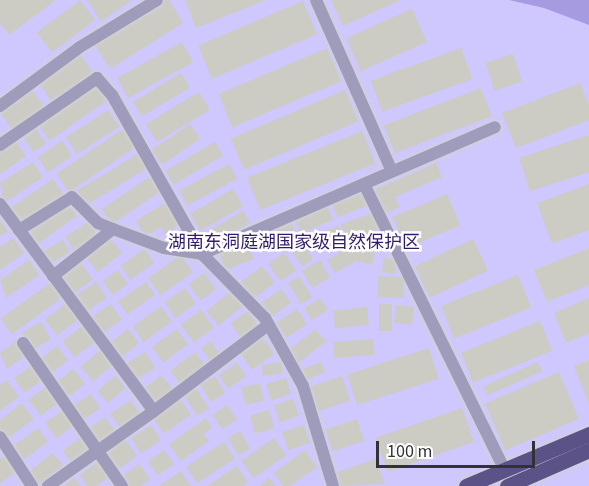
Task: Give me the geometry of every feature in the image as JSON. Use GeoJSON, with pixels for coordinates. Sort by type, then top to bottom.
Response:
{"type":"FeatureCollection","features":[{"type":"Feature","properties":{"kind":"main road"},"geometry":{"type":"LineString","coordinates":[[466,486],[589,434]]}},
{"type":"Feature","properties":{"kind":"main road"},"geometry":{"type":"LineString","coordinates":[[507,486],[589,450]]}},
{"type":"Feature","properties":{"kind":"street"},"geometry":{"type":"LineString","coordinates":[[0,106],[80,47],[157,0]]}},
{"type":"Feature","properties":{"kind":"street"},"geometry":{"type":"LineString","coordinates":[[316,0],[391,169]]}},
{"type":"Feature","properties":{"kind":"street"},"geometry":{"type":"LineString","coordinates":[[0,145],[97,78],[112,95],[202,254],[268,325],[303,386],[333,486]]}},
{"type":"Feature","properties":{"kind":"street"},"geometry":{"type":"LineString","coordinates":[[19,230],[72,197],[98,223],[113,230],[164,248],[202,254],[364,184],[391,169],[495,127]]}},
{"type":"Feature","properties":{"kind":"street"},"geometry":{"type":"LineString","coordinates":[[364,184],[504,469]]}},
{"type":"Feature","properties":{"kind":"street"},"geometry":{"type":"LineString","coordinates":[[0,204],[154,411]]}},
{"type":"Feature","properties":{"kind":"street"},"geometry":{"type":"LineString","coordinates":[[53,276],[113,230]]}},
{"type":"Feature","properties":{"kind":"street"},"geometry":{"type":"LineString","coordinates":[[48,486],[154,411],[268,325]]}},
{"type":"Feature","properties":{"kind":"street"},"geometry":{"type":"LineString","coordinates":[[23,343],[122,486]]}},
{"type":"Feature","properties":{"kind":"street"},"geometry":{"type":"LineString","coordinates":[[0,437],[32,486]]}},
{"type":"Feature","properties":{"kind":"green space","name":"湖南东洞庭湖国家级自然保护区"},"geometry":{"type":"Polygon","coordinates":[[[0,0],[589,0],[589,486],[0,486],[0,0]]]}},
{"type":"Feature","properties":{"kind":"shaded area"},"geometry":{"type":"Polygon","coordinates":[[[509,0],[589,0],[589,25],[544,8],[509,0]]]}},
{"type":"Feature","properties":{"kind":"building"},"geometry":{"type":"Polygon","coordinates":[[[0,0],[56,0],[9,35],[0,23],[0,0]]]}},
{"type":"Feature","properties":{"kind":"building"},"geometry":{"type":"Polygon","coordinates":[[[80,0],[95,20],[52,52],[37,32],[80,0]]]}},
{"type":"Feature","properties":{"kind":"building"},"geometry":{"type":"Polygon","coordinates":[[[87,0],[132,0],[101,21],[87,0]]]}},
{"type":"Feature","properties":{"kind":"building"},"geometry":{"type":"Polygon","coordinates":[[[165,0],[169,0],[183,23],[110,69],[94,44],[165,0]]]}},
{"type":"Feature","properties":{"kind":"building"},"geometry":{"type":"Polygon","coordinates":[[[185,0],[266,0],[196,28],[185,0]]]}},
{"type":"Feature","properties":{"kind":"building"},"geometry":{"type":"Polygon","coordinates":[[[331,0],[400,0],[343,26],[331,0]]]}},
{"type":"Feature","properties":{"kind":"building"},"geometry":{"type":"Polygon","coordinates":[[[303,1],[317,34],[212,79],[198,46],[303,1]]]}},
{"type":"Feature","properties":{"kind":"building"},"geometry":{"type":"Polygon","coordinates":[[[412,9],[427,42],[361,71],[346,38],[412,9]]]}},
{"type":"Feature","properties":{"kind":"building"},"geometry":{"type":"Polygon","coordinates":[[[182,42],[193,62],[128,98],[117,78],[182,42]]]}},
{"type":"Feature","properties":{"kind":"building"},"geometry":{"type":"Polygon","coordinates":[[[327,48],[341,81],[232,127],[218,94],[327,48]]]}},
{"type":"Feature","properties":{"kind":"building"},"geometry":{"type":"Polygon","coordinates":[[[461,48],[472,79],[382,112],[371,81],[461,48]]]}},
{"type":"Feature","properties":{"kind":"building"},"geometry":{"type":"Polygon","coordinates":[[[80,54],[93,73],[51,101],[39,82],[80,54]]]}},
{"type":"Feature","properties":{"kind":"building"},"geometry":{"type":"Polygon","coordinates":[[[513,54],[522,82],[494,91],[485,63],[513,54]]]}},
{"type":"Feature","properties":{"kind":"building"},"geometry":{"type":"Polygon","coordinates":[[[181,73],[190,88],[142,116],[133,102],[181,73]]]}},
{"type":"Feature","properties":{"kind":"building"},"geometry":{"type":"Polygon","coordinates":[[[580,83],[589,105],[589,120],[516,148],[502,113],[580,83]]]}},
{"type":"Feature","properties":{"kind":"building"},"geometry":{"type":"Polygon","coordinates":[[[96,85],[107,101],[50,141],[39,125],[96,85]]]}},
{"type":"Feature","properties":{"kind":"building"},"geometry":{"type":"Polygon","coordinates":[[[481,88],[492,116],[395,153],[384,125],[481,88]]]}},
{"type":"Feature","properties":{"kind":"building"},"geometry":{"type":"Polygon","coordinates":[[[32,90],[45,108],[13,131],[0,113],[32,90]]]}},
{"type":"Feature","properties":{"kind":"building"},"geometry":{"type":"Polygon","coordinates":[[[345,90],[358,121],[244,170],[231,138],[345,90]]]}},
{"type":"Feature","properties":{"kind":"building"},"geometry":{"type":"Polygon","coordinates":[[[199,92],[210,110],[157,142],[146,124],[199,92]]]}},
{"type":"Feature","properties":{"kind":"building"},"geometry":{"type":"Polygon","coordinates":[[[108,110],[119,127],[77,154],[66,137],[108,110]]]}},
{"type":"Feature","properties":{"kind":"building"},"geometry":{"type":"Polygon","coordinates":[[[190,124],[200,139],[162,165],[152,150],[190,124]]]}},
{"type":"Feature","properties":{"kind":"building"},"geometry":{"type":"Polygon","coordinates":[[[36,129],[46,144],[34,152],[24,137],[36,129]]]}},
{"type":"Feature","properties":{"kind":"building"},"geometry":{"type":"Polygon","coordinates":[[[123,129],[135,147],[69,192],[57,174],[123,129]]]}},
{"type":"Feature","properties":{"kind":"building"},"geometry":{"type":"Polygon","coordinates":[[[362,131],[375,163],[260,210],[247,177],[362,131]]]}},
{"type":"Feature","properties":{"kind":"building"},"geometry":{"type":"Polygon","coordinates":[[[589,135],[589,172],[530,191],[519,158],[589,135]]]}},
{"type":"Feature","properties":{"kind":"building"},"geometry":{"type":"Polygon","coordinates":[[[15,140],[26,156],[0,174],[0,151],[15,140]]]}},
{"type":"Feature","properties":{"kind":"building"},"geometry":{"type":"Polygon","coordinates":[[[62,141],[72,156],[48,172],[38,157],[62,141]]]}},
{"type":"Feature","properties":{"kind":"building"},"geometry":{"type":"Polygon","coordinates":[[[215,142],[223,156],[174,184],[166,170],[215,142]]]}},
{"type":"Feature","properties":{"kind":"building"},"geometry":{"type":"Polygon","coordinates":[[[138,154],[147,169],[84,206],[75,192],[138,154]]]}},
{"type":"Feature","properties":{"kind":"building"},"geometry":{"type":"Polygon","coordinates":[[[33,162],[43,177],[4,203],[0,183],[33,162]]]}},
{"type":"Feature","properties":{"kind":"building"},"geometry":{"type":"Polygon","coordinates":[[[436,163],[442,177],[395,197],[400,207],[384,214],[374,190],[436,163]]]}},
{"type":"Feature","properties":{"kind":"building"},"geometry":{"type":"Polygon","coordinates":[[[229,164],[237,179],[188,205],[180,190],[229,164]]]}},
{"type":"Feature","properties":{"kind":"building"},"geometry":{"type":"Polygon","coordinates":[[[151,176],[161,191],[112,224],[102,209],[151,176]]]}},
{"type":"Feature","properties":{"kind":"building"},"geometry":{"type":"Polygon","coordinates":[[[53,179],[63,194],[17,225],[7,210],[53,179]]]}},
{"type":"Feature","properties":{"kind":"building"},"geometry":{"type":"Polygon","coordinates":[[[589,184],[589,230],[552,244],[537,203],[589,184]]]}},
{"type":"Feature","properties":{"kind":"building"},"geometry":{"type":"Polygon","coordinates":[[[233,189],[243,206],[201,231],[191,214],[233,189]]]}},
{"type":"Feature","properties":{"kind":"building"},"geometry":{"type":"Polygon","coordinates":[[[364,192],[369,205],[337,217],[332,204],[364,192]]]}},
{"type":"Feature","properties":{"kind":"building"},"geometry":{"type":"Polygon","coordinates":[[[447,194],[460,225],[406,248],[393,217],[447,194]]]}},
{"type":"Feature","properties":{"kind":"building"},"geometry":{"type":"Polygon","coordinates":[[[67,202],[77,216],[37,245],[27,231],[67,202]]]}},
{"type":"Feature","properties":{"kind":"building"},"geometry":{"type":"Polygon","coordinates":[[[166,202],[180,224],[165,234],[161,227],[146,236],[136,221],[166,202]]]}},
{"type":"Feature","properties":{"kind":"building"},"geometry":{"type":"Polygon","coordinates":[[[327,205],[333,220],[301,233],[295,218],[327,205]]]}},
{"type":"Feature","properties":{"kind":"building"},"geometry":{"type":"Polygon","coordinates":[[[243,211],[250,223],[214,244],[207,232],[243,211]]]}},
{"type":"Feature","properties":{"kind":"building"},"geometry":{"type":"Polygon","coordinates":[[[373,213],[379,230],[347,241],[341,224],[373,213]]]}},
{"type":"Feature","properties":{"kind":"building"},"geometry":{"type":"Polygon","coordinates":[[[291,219],[297,237],[264,248],[258,230],[291,219]]]}},
{"type":"Feature","properties":{"kind":"building"},"geometry":{"type":"Polygon","coordinates":[[[0,220],[8,231],[0,237],[0,220]]]}},
{"type":"Feature","properties":{"kind":"building"},"geometry":{"type":"Polygon","coordinates":[[[88,222],[97,236],[75,251],[65,237],[88,222]]]}},
{"type":"Feature","properties":{"kind":"building"},"geometry":{"type":"Polygon","coordinates":[[[339,226],[344,242],[314,251],[309,235],[339,226]]]}},
{"type":"Feature","properties":{"kind":"building"},"geometry":{"type":"Polygon","coordinates":[[[13,238],[24,253],[0,270],[0,247],[13,238]]]}},
{"type":"Feature","properties":{"kind":"building"},"geometry":{"type":"Polygon","coordinates":[[[110,238],[122,253],[98,272],[86,258],[110,238]]]}},
{"type":"Feature","properties":{"kind":"building"},"geometry":{"type":"Polygon","coordinates":[[[473,239],[488,271],[430,298],[415,266],[473,239]]]}},
{"type":"Feature","properties":{"kind":"building"},"geometry":{"type":"Polygon","coordinates":[[[63,240],[70,252],[47,265],[40,253],[63,240]]]}},
{"type":"Feature","properties":{"kind":"building"},"geometry":{"type":"Polygon","coordinates":[[[247,242],[254,259],[226,270],[219,253],[247,242]]]}},
{"type":"Feature","properties":{"kind":"building"},"geometry":{"type":"Polygon","coordinates":[[[303,245],[313,259],[302,266],[292,253],[303,245]]]}},
{"type":"Feature","properties":{"kind":"building"},"geometry":{"type":"Polygon","coordinates":[[[352,246],[375,252],[372,265],[356,261],[335,273],[327,260],[352,246]]]}},
{"type":"Feature","properties":{"kind":"building"},"geometry":{"type":"Polygon","coordinates":[[[589,248],[589,285],[547,302],[534,270],[589,248]]]}},
{"type":"Feature","properties":{"kind":"building"},"geometry":{"type":"Polygon","coordinates":[[[144,249],[154,263],[131,280],[121,266],[144,249]]]}},
{"type":"Feature","properties":{"kind":"building"},"geometry":{"type":"Polygon","coordinates":[[[284,253],[296,270],[280,281],[268,264],[284,253]]]}},
{"type":"Feature","properties":{"kind":"building"},"geometry":{"type":"Polygon","coordinates":[[[181,255],[193,272],[160,295],[148,278],[181,255]]]}},
{"type":"Feature","properties":{"kind":"building"},"geometry":{"type":"Polygon","coordinates":[[[384,258],[397,260],[395,274],[382,272],[384,258]]]}},
{"type":"Feature","properties":{"kind":"building"},"geometry":{"type":"Polygon","coordinates":[[[29,260],[39,275],[6,298],[0,280],[29,260]]]}},
{"type":"Feature","properties":{"kind":"building"},"geometry":{"type":"Polygon","coordinates":[[[79,260],[93,279],[74,293],[60,274],[79,260]]]}},
{"type":"Feature","properties":{"kind":"building"},"geometry":{"type":"Polygon","coordinates":[[[320,260],[330,277],[312,288],[302,270],[320,260]]]}},
{"type":"Feature","properties":{"kind":"building"},"geometry":{"type":"Polygon","coordinates":[[[262,266],[275,283],[253,299],[240,282],[262,266]]]}},
{"type":"Feature","properties":{"kind":"building"},"geometry":{"type":"Polygon","coordinates":[[[118,270],[128,284],[113,295],[103,281],[118,270]]]}},
{"type":"Feature","properties":{"kind":"building"},"geometry":{"type":"Polygon","coordinates":[[[204,273],[216,289],[201,300],[189,284],[204,273]]]}},
{"type":"Feature","properties":{"kind":"building"},"geometry":{"type":"Polygon","coordinates":[[[518,275],[531,307],[454,339],[441,306],[518,275]]]}},
{"type":"Feature","properties":{"kind":"building"},"geometry":{"type":"Polygon","coordinates":[[[299,276],[312,297],[301,304],[288,283],[299,276]]]}},
{"type":"Feature","properties":{"kind":"building"},"geometry":{"type":"Polygon","coordinates":[[[378,276],[404,277],[403,298],[377,297],[378,276]]]}},
{"type":"Feature","properties":{"kind":"building"},"geometry":{"type":"Polygon","coordinates":[[[96,282],[107,298],[86,312],[76,296],[96,282]]]}},
{"type":"Feature","properties":{"kind":"building"},"geometry":{"type":"Polygon","coordinates":[[[146,282],[155,295],[127,315],[118,302],[146,282]]]}},
{"type":"Feature","properties":{"kind":"building"},"geometry":{"type":"Polygon","coordinates":[[[50,283],[61,298],[12,334],[1,319],[50,283]]]}},
{"type":"Feature","properties":{"kind":"building"},"geometry":{"type":"Polygon","coordinates":[[[185,288],[196,304],[175,318],[165,302],[185,288]]]}},
{"type":"Feature","properties":{"kind":"building"},"geometry":{"type":"Polygon","coordinates":[[[281,289],[291,303],[270,318],[260,304],[281,289]]]}},
{"type":"Feature","properties":{"kind":"building"},"geometry":{"type":"Polygon","coordinates":[[[230,292],[242,307],[219,326],[207,311],[230,292]]]}},
{"type":"Feature","properties":{"kind":"building"},"geometry":{"type":"Polygon","coordinates":[[[320,298],[328,310],[312,320],[304,309],[320,298]]]}},
{"type":"Feature","properties":{"kind":"building"},"geometry":{"type":"Polygon","coordinates":[[[589,298],[589,333],[566,343],[554,313],[589,298]]]}},
{"type":"Feature","properties":{"kind":"building"},"geometry":{"type":"Polygon","coordinates":[[[68,302],[80,318],[57,335],[45,319],[68,302]]]}},
{"type":"Feature","properties":{"kind":"building"},"geometry":{"type":"Polygon","coordinates":[[[111,304],[122,320],[103,333],[92,317],[111,304]]]}},
{"type":"Feature","properties":{"kind":"building"},"geometry":{"type":"Polygon","coordinates":[[[379,304],[392,304],[392,331],[379,331],[379,304]]]}},
{"type":"Feature","properties":{"kind":"building"},"geometry":{"type":"Polygon","coordinates":[[[396,305],[414,307],[412,325],[394,323],[396,305]]]}},
{"type":"Feature","properties":{"kind":"building"},"geometry":{"type":"Polygon","coordinates":[[[161,306],[172,321],[144,342],[133,327],[161,306]]]}},
{"type":"Feature","properties":{"kind":"building"},"geometry":{"type":"Polygon","coordinates":[[[367,307],[369,325],[335,328],[333,311],[367,307]]]}},
{"type":"Feature","properties":{"kind":"building"},"geometry":{"type":"Polygon","coordinates":[[[297,309],[307,324],[286,338],[276,323],[297,309]]]}},
{"type":"Feature","properties":{"kind":"building"},"geometry":{"type":"Polygon","coordinates":[[[201,310],[214,328],[194,342],[181,325],[201,310]]]}},
{"type":"Feature","properties":{"kind":"building"},"geometry":{"type":"Polygon","coordinates":[[[248,311],[261,330],[243,342],[231,323],[248,311]]]}},
{"type":"Feature","properties":{"kind":"building"},"geometry":{"type":"Polygon","coordinates":[[[540,321],[552,351],[473,383],[461,353],[540,321]]]}},
{"type":"Feature","properties":{"kind":"building"},"geometry":{"type":"Polygon","coordinates":[[[41,322],[51,339],[32,350],[22,333],[41,322]]]}},
{"type":"Feature","properties":{"kind":"building"},"geometry":{"type":"Polygon","coordinates":[[[84,325],[96,341],[74,357],[62,341],[84,325]]]}},
{"type":"Feature","properties":{"kind":"building"},"geometry":{"type":"Polygon","coordinates":[[[128,329],[139,343],[122,357],[111,343],[128,329]]]}},
{"type":"Feature","properties":{"kind":"building"},"geometry":{"type":"Polygon","coordinates":[[[177,329],[188,344],[163,363],[152,347],[177,329]]]}},
{"type":"Feature","properties":{"kind":"building"},"geometry":{"type":"Polygon","coordinates":[[[316,329],[326,342],[299,363],[289,350],[316,329]]]}},
{"type":"Feature","properties":{"kind":"building"},"geometry":{"type":"Polygon","coordinates":[[[262,337],[274,354],[252,370],[240,352],[262,337]]]}},
{"type":"Feature","properties":{"kind":"building"},"geometry":{"type":"Polygon","coordinates":[[[373,339],[374,355],[334,358],[333,342],[373,339]]]}},
{"type":"Feature","properties":{"kind":"building"},"geometry":{"type":"Polygon","coordinates":[[[16,341],[26,355],[7,369],[0,353],[16,341]]]}},
{"type":"Feature","properties":{"kind":"building"},"geometry":{"type":"Polygon","coordinates":[[[211,341],[223,358],[213,365],[201,348],[211,341]]]}},
{"type":"Feature","properties":{"kind":"building"},"geometry":{"type":"Polygon","coordinates":[[[57,346],[68,360],[51,374],[40,360],[57,346]]]}},
{"type":"Feature","properties":{"kind":"building"},"geometry":{"type":"Polygon","coordinates":[[[429,348],[439,378],[357,405],[347,375],[429,348]]]}},
{"type":"Feature","properties":{"kind":"building"},"geometry":{"type":"Polygon","coordinates":[[[101,350],[113,365],[93,381],[81,366],[101,350]]]}},
{"type":"Feature","properties":{"kind":"building"},"geometry":{"type":"Polygon","coordinates":[[[145,352],[155,368],[136,380],[126,364],[145,352]]]}},
{"type":"Feature","properties":{"kind":"building"},"geometry":{"type":"Polygon","coordinates":[[[195,352],[207,368],[182,387],[170,371],[195,352]]]}},
{"type":"Feature","properties":{"kind":"building"},"geometry":{"type":"Polygon","coordinates":[[[589,360],[589,404],[574,366],[589,360]]]}},
{"type":"Feature","properties":{"kind":"building"},"geometry":{"type":"Polygon","coordinates":[[[281,362],[283,373],[263,376],[261,365],[281,362]]]}},
{"type":"Feature","properties":{"kind":"building"},"geometry":{"type":"Polygon","coordinates":[[[321,362],[325,372],[306,380],[302,370],[321,362]]]}},
{"type":"Feature","properties":{"kind":"building"},"geometry":{"type":"Polygon","coordinates":[[[538,362],[542,371],[487,396],[483,386],[538,362]]]}},
{"type":"Feature","properties":{"kind":"building"},"geometry":{"type":"Polygon","coordinates":[[[237,363],[246,376],[228,389],[219,376],[237,363]]]}},
{"type":"Feature","properties":{"kind":"building"},"geometry":{"type":"Polygon","coordinates":[[[33,365],[43,380],[24,393],[14,378],[33,365]]]}},
{"type":"Feature","properties":{"kind":"building"},"geometry":{"type":"Polygon","coordinates":[[[73,369],[85,384],[66,399],[54,384],[73,369]]]}},
{"type":"Feature","properties":{"kind":"building"},"geometry":{"type":"Polygon","coordinates":[[[559,372],[579,419],[505,450],[485,403],[559,372]]]}},
{"type":"Feature","properties":{"kind":"building"},"geometry":{"type":"Polygon","coordinates":[[[161,375],[173,390],[157,403],[145,388],[161,375]]]}},
{"type":"Feature","properties":{"kind":"building"},"geometry":{"type":"Polygon","coordinates":[[[115,376],[125,388],[108,403],[97,391],[115,376]]]}},
{"type":"Feature","properties":{"kind":"building"},"geometry":{"type":"Polygon","coordinates":[[[215,376],[225,393],[210,402],[200,384],[215,376]]]}},
{"type":"Feature","properties":{"kind":"building"},"geometry":{"type":"Polygon","coordinates":[[[342,376],[350,401],[318,411],[310,387],[342,376]]]}},
{"type":"Feature","properties":{"kind":"building"},"geometry":{"type":"Polygon","coordinates":[[[286,378],[291,394],[271,400],[266,384],[286,378]]]}},
{"type":"Feature","properties":{"kind":"building"},"geometry":{"type":"Polygon","coordinates":[[[7,380],[19,397],[0,411],[0,385],[7,380]]]}},
{"type":"Feature","properties":{"kind":"building"},"geometry":{"type":"Polygon","coordinates":[[[260,383],[264,401],[246,405],[241,387],[260,383]]]}},
{"type":"Feature","properties":{"kind":"building"},"geometry":{"type":"Polygon","coordinates":[[[47,386],[59,402],[41,416],[29,400],[47,386]]]}},
{"type":"Feature","properties":{"kind":"building"},"geometry":{"type":"Polygon","coordinates":[[[196,388],[209,408],[197,416],[184,396],[196,388]]]}},
{"type":"Feature","properties":{"kind":"building"},"geometry":{"type":"Polygon","coordinates":[[[91,394],[100,408],[82,420],[73,406],[91,394]]]}},
{"type":"Feature","properties":{"kind":"building"},"geometry":{"type":"Polygon","coordinates":[[[180,399],[191,415],[164,433],[153,418],[180,399]]]}},
{"type":"Feature","properties":{"kind":"building"},"geometry":{"type":"Polygon","coordinates":[[[293,399],[299,416],[280,423],[274,406],[293,399]]]}},
{"type":"Feature","properties":{"kind":"building"},"geometry":{"type":"Polygon","coordinates":[[[130,400],[140,414],[121,428],[111,414],[130,400]]]}},
{"type":"Feature","properties":{"kind":"building"},"geometry":{"type":"Polygon","coordinates":[[[22,403],[34,419],[7,439],[0,429],[0,420],[22,403]]]}},
{"type":"Feature","properties":{"kind":"building"},"geometry":{"type":"Polygon","coordinates":[[[227,405],[237,419],[222,429],[212,416],[227,405]]]}},
{"type":"Feature","properties":{"kind":"building"},"geometry":{"type":"Polygon","coordinates":[[[462,408],[474,442],[388,472],[376,438],[462,408]]]}},
{"type":"Feature","properties":{"kind":"building"},"geometry":{"type":"Polygon","coordinates":[[[63,410],[74,425],[56,438],[45,423],[63,410]]]}},
{"type":"Feature","properties":{"kind":"building"},"geometry":{"type":"Polygon","coordinates":[[[269,410],[274,428],[255,434],[250,416],[269,410]]]}},
{"type":"Feature","properties":{"kind":"building"},"geometry":{"type":"Polygon","coordinates":[[[105,417],[116,432],[98,445],[87,430],[105,417]]]}},
{"type":"Feature","properties":{"kind":"building"},"geometry":{"type":"Polygon","coordinates":[[[206,418],[212,428],[203,434],[209,441],[181,461],[169,444],[206,418]]]}},
{"type":"Feature","properties":{"kind":"building"},"geometry":{"type":"Polygon","coordinates":[[[357,419],[364,441],[333,451],[326,429],[357,419]]]}},
{"type":"Feature","properties":{"kind":"building"},"geometry":{"type":"Polygon","coordinates":[[[151,425],[161,440],[141,453],[131,438],[151,425]]]}},
{"type":"Feature","properties":{"kind":"building"},"geometry":{"type":"Polygon","coordinates":[[[304,425],[310,443],[288,450],[282,432],[304,425]]]}},
{"type":"Feature","properties":{"kind":"building"},"geometry":{"type":"Polygon","coordinates":[[[38,428],[48,442],[24,459],[14,446],[38,428]]]}},
{"type":"Feature","properties":{"kind":"building"},"geometry":{"type":"Polygon","coordinates":[[[240,431],[250,448],[238,455],[228,438],[240,431]]]}},
{"type":"Feature","properties":{"kind":"building"},"geometry":{"type":"Polygon","coordinates":[[[81,437],[90,449],[72,463],[63,451],[81,437]]]}},
{"type":"Feature","properties":{"kind":"building"},"geometry":{"type":"Polygon","coordinates":[[[124,438],[137,456],[118,470],[105,452],[124,438]]]}},
{"type":"Feature","properties":{"kind":"building"},"geometry":{"type":"Polygon","coordinates":[[[274,438],[286,455],[253,478],[241,461],[274,438]]]}},
{"type":"Feature","properties":{"kind":"building"},"geometry":{"type":"Polygon","coordinates":[[[224,442],[235,459],[197,483],[186,467],[224,442]]]}},
{"type":"Feature","properties":{"kind":"building"},"geometry":{"type":"Polygon","coordinates":[[[164,450],[174,464],[158,476],[148,462],[164,450]]]}},
{"type":"Feature","properties":{"kind":"building"},"geometry":{"type":"Polygon","coordinates":[[[305,450],[317,467],[290,486],[283,486],[274,473],[305,450]]]}},
{"type":"Feature","properties":{"kind":"building"},"geometry":{"type":"Polygon","coordinates":[[[53,453],[63,466],[39,484],[29,471],[53,453]]]}},
{"type":"Feature","properties":{"kind":"building"},"geometry":{"type":"Polygon","coordinates":[[[6,455],[17,471],[0,483],[0,459],[6,455]]]}},
{"type":"Feature","properties":{"kind":"building"},"geometry":{"type":"Polygon","coordinates":[[[375,459],[385,484],[340,486],[336,473],[375,459]]]}},
{"type":"Feature","properties":{"kind":"building"},"geometry":{"type":"Polygon","coordinates":[[[99,461],[110,476],[96,486],[87,486],[80,475],[99,461]]]}},
{"type":"Feature","properties":{"kind":"building"},"geometry":{"type":"Polygon","coordinates":[[[139,464],[150,479],[141,486],[127,486],[121,478],[139,464]]]}},
{"type":"Feature","properties":{"kind":"building"},"geometry":{"type":"Polygon","coordinates":[[[237,466],[248,482],[243,486],[207,486],[237,466]]]}},
{"type":"Feature","properties":{"kind":"building"},"geometry":{"type":"Polygon","coordinates":[[[181,471],[191,486],[159,486],[181,471]]]}},
{"type":"Feature","properties":{"kind":"building"},"geometry":{"type":"Polygon","coordinates":[[[74,478],[80,486],[63,486],[74,478]]]}},
{"type":"Feature","properties":{"kind":"building"},"geometry":{"type":"Polygon","coordinates":[[[269,478],[276,486],[259,486],[269,478]]]}}]}
